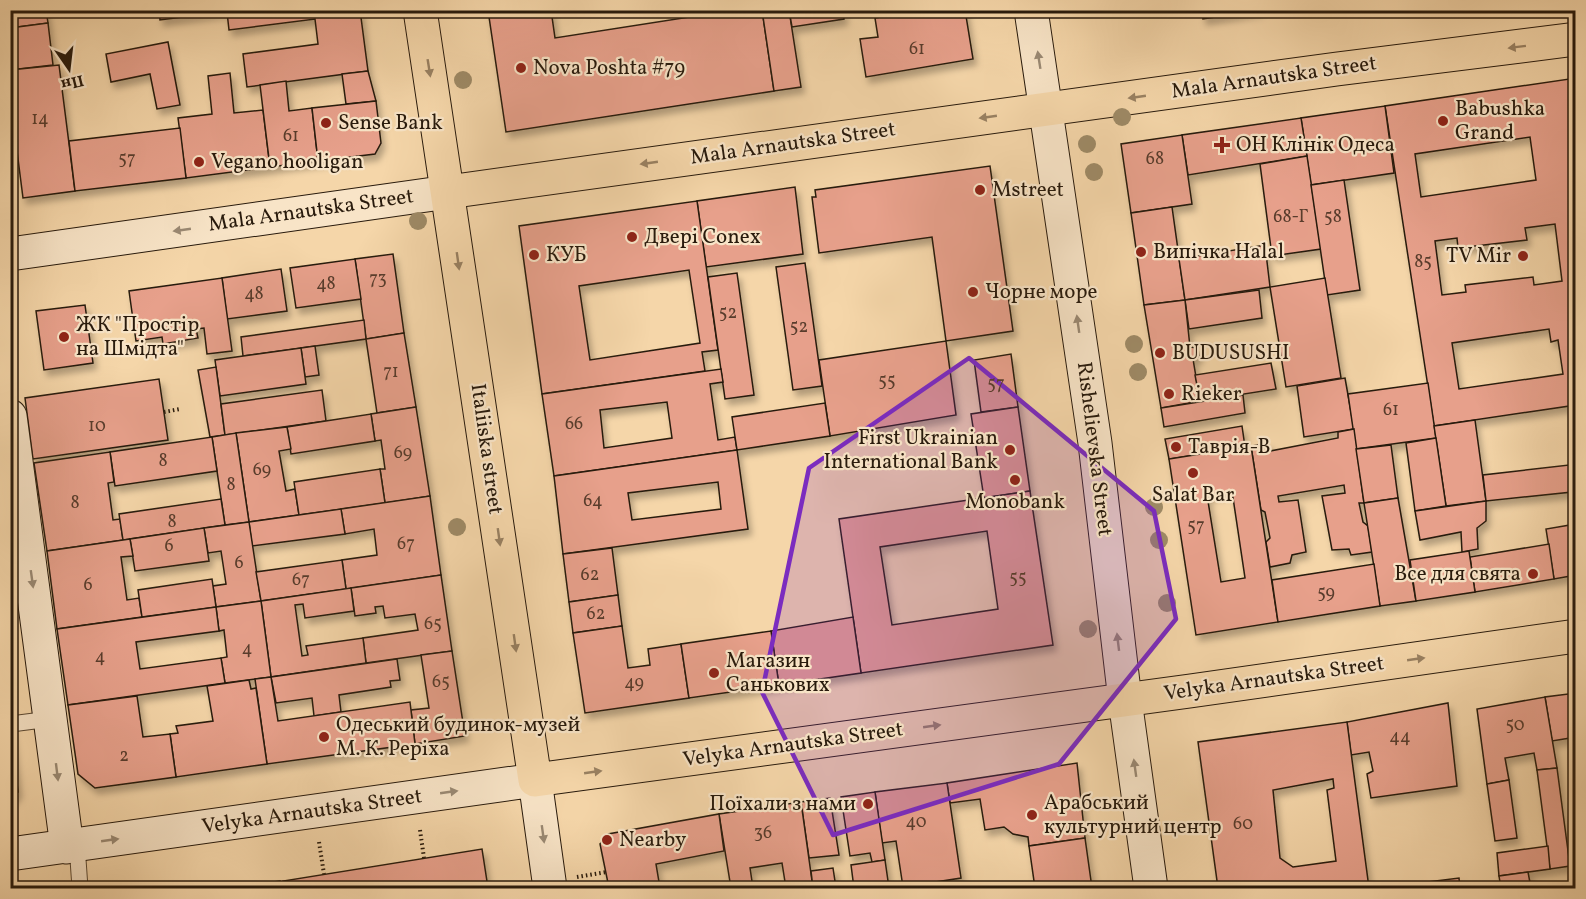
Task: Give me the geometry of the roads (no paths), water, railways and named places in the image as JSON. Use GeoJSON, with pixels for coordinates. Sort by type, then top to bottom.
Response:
{"type":"FeatureCollection","features":[{"type":"Feature","properties":{"kind":"main road","name":"Italiiska street"},"geometry":{"type":"LineString","coordinates":[[420,10],[535,780],[561,883]]}},
{"type":"Feature","properties":{"kind":"main road","name":"Rishelievska Street"},"geometry":{"type":"LineString","coordinates":[[1031,10],[1095,443],[1125,700],[1151,888]]}},
{"type":"Feature","properties":{"kind":"main road","name":"Mala Arnautska Street"},"geometry":{"type":"LineString","coordinates":[[10,254],[1337,69],[1575,39]]}},
{"type":"Feature","properties":{"kind":"main road"},"geometry":{"type":"LineString","coordinates":[[10,416],[50,719],[72,846]]}},
{"type":"Feature","properties":{"kind":"main road","name":"Velyka Arnautska Street"},"geometry":{"type":"LineString","coordinates":[[10,854],[1575,636]]}},
{"type":"Feature","properties":{"kind":"lane"},"geometry":{"type":"LineString","coordinates":[[11,724],[50,719]]}},
{"type":"Feature","properties":{"kind":"lane"},"geometry":{"type":"LineString","coordinates":[[72,846],[80,888]]}},
{"type":"Feature","properties":{"kind":"place","name":"Nova Poshta #79"},"geometry":{"type":"Point","coordinates":[521,68]}},
{"type":"Feature","properties":{"kind":"place","name":"Babushka Grand"},"geometry":{"type":"Point","coordinates":[1443,121]}},
{"type":"Feature","properties":{"kind":"place","name":"Sense Bank"},"geometry":{"type":"Point","coordinates":[326,123]}},
{"type":"Feature","properties":{"kind":"place","name":"ОН Клінік Одеса"},"geometry":{"type":"Point","coordinates":[1222,145]}},
{"type":"Feature","properties":{"kind":"place","name":"Vegano hooligan"},"geometry":{"type":"Point","coordinates":[199,162]}},
{"type":"Feature","properties":{"kind":"place","name":"Mstreet"},"geometry":{"type":"Point","coordinates":[980,190]}},
{"type":"Feature","properties":{"kind":"place","name":"Двері Conex"},"geometry":{"type":"Point","coordinates":[632,237]}},
{"type":"Feature","properties":{"kind":"place","name":"Випічка Halal"},"geometry":{"type":"Point","coordinates":[1141,252]}},
{"type":"Feature","properties":{"kind":"place","name":"КУБ"},"geometry":{"type":"Point","coordinates":[534,255]}},
{"type":"Feature","properties":{"kind":"place","name":"TV Mir"},"geometry":{"type":"Point","coordinates":[1523,256]}},
{"type":"Feature","properties":{"kind":"place","name":"Чорне море"},"geometry":{"type":"Point","coordinates":[973,292]}},
{"type":"Feature","properties":{"kind":"place","name":"ЖК \"Простір на Шмідта\""},"geometry":{"type":"Point","coordinates":[64,337]}},
{"type":"Feature","properties":{"kind":"place","name":"BUDUSUSHI"},"geometry":{"type":"Point","coordinates":[1160,353]}},
{"type":"Feature","properties":{"kind":"place","name":"Rieker"},"geometry":{"type":"Point","coordinates":[1169,394]}},
{"type":"Feature","properties":{"kind":"place","name":"Таврія-В"},"geometry":{"type":"Point","coordinates":[1176,447]}},
{"type":"Feature","properties":{"kind":"place","name":"First Ukrainian International Bank"},"geometry":{"type":"Point","coordinates":[1010,450]}},
{"type":"Feature","properties":{"kind":"place","name":"Salat Bar"},"geometry":{"type":"Point","coordinates":[1193,473]}},
{"type":"Feature","properties":{"kind":"place","name":"Monobank"},"geometry":{"type":"Point","coordinates":[1015,480]}},
{"type":"Feature","properties":{"kind":"place","name":"Все для свята"},"geometry":{"type":"Point","coordinates":[1533,574]}},
{"type":"Feature","properties":{"kind":"place","name":"Магазин Санькових"},"geometry":{"type":"Point","coordinates":[714,673]}},
{"type":"Feature","properties":{"kind":"place","name":"Одеський будинок-музей М. К. Реріха"},"geometry":{"type":"Point","coordinates":[324,737]}},
{"type":"Feature","properties":{"kind":"place","name":"Поїхали з нами"},"geometry":{"type":"Point","coordinates":[868,804]}},
{"type":"Feature","properties":{"kind":"place","name":"Арабський культурний центр"},"geometry":{"type":"Point","coordinates":[1032,815]}},
{"type":"Feature","properties":{"kind":"place","name":"Nearby"},"geometry":{"type":"Point","coordinates":[607,840]}}]}
